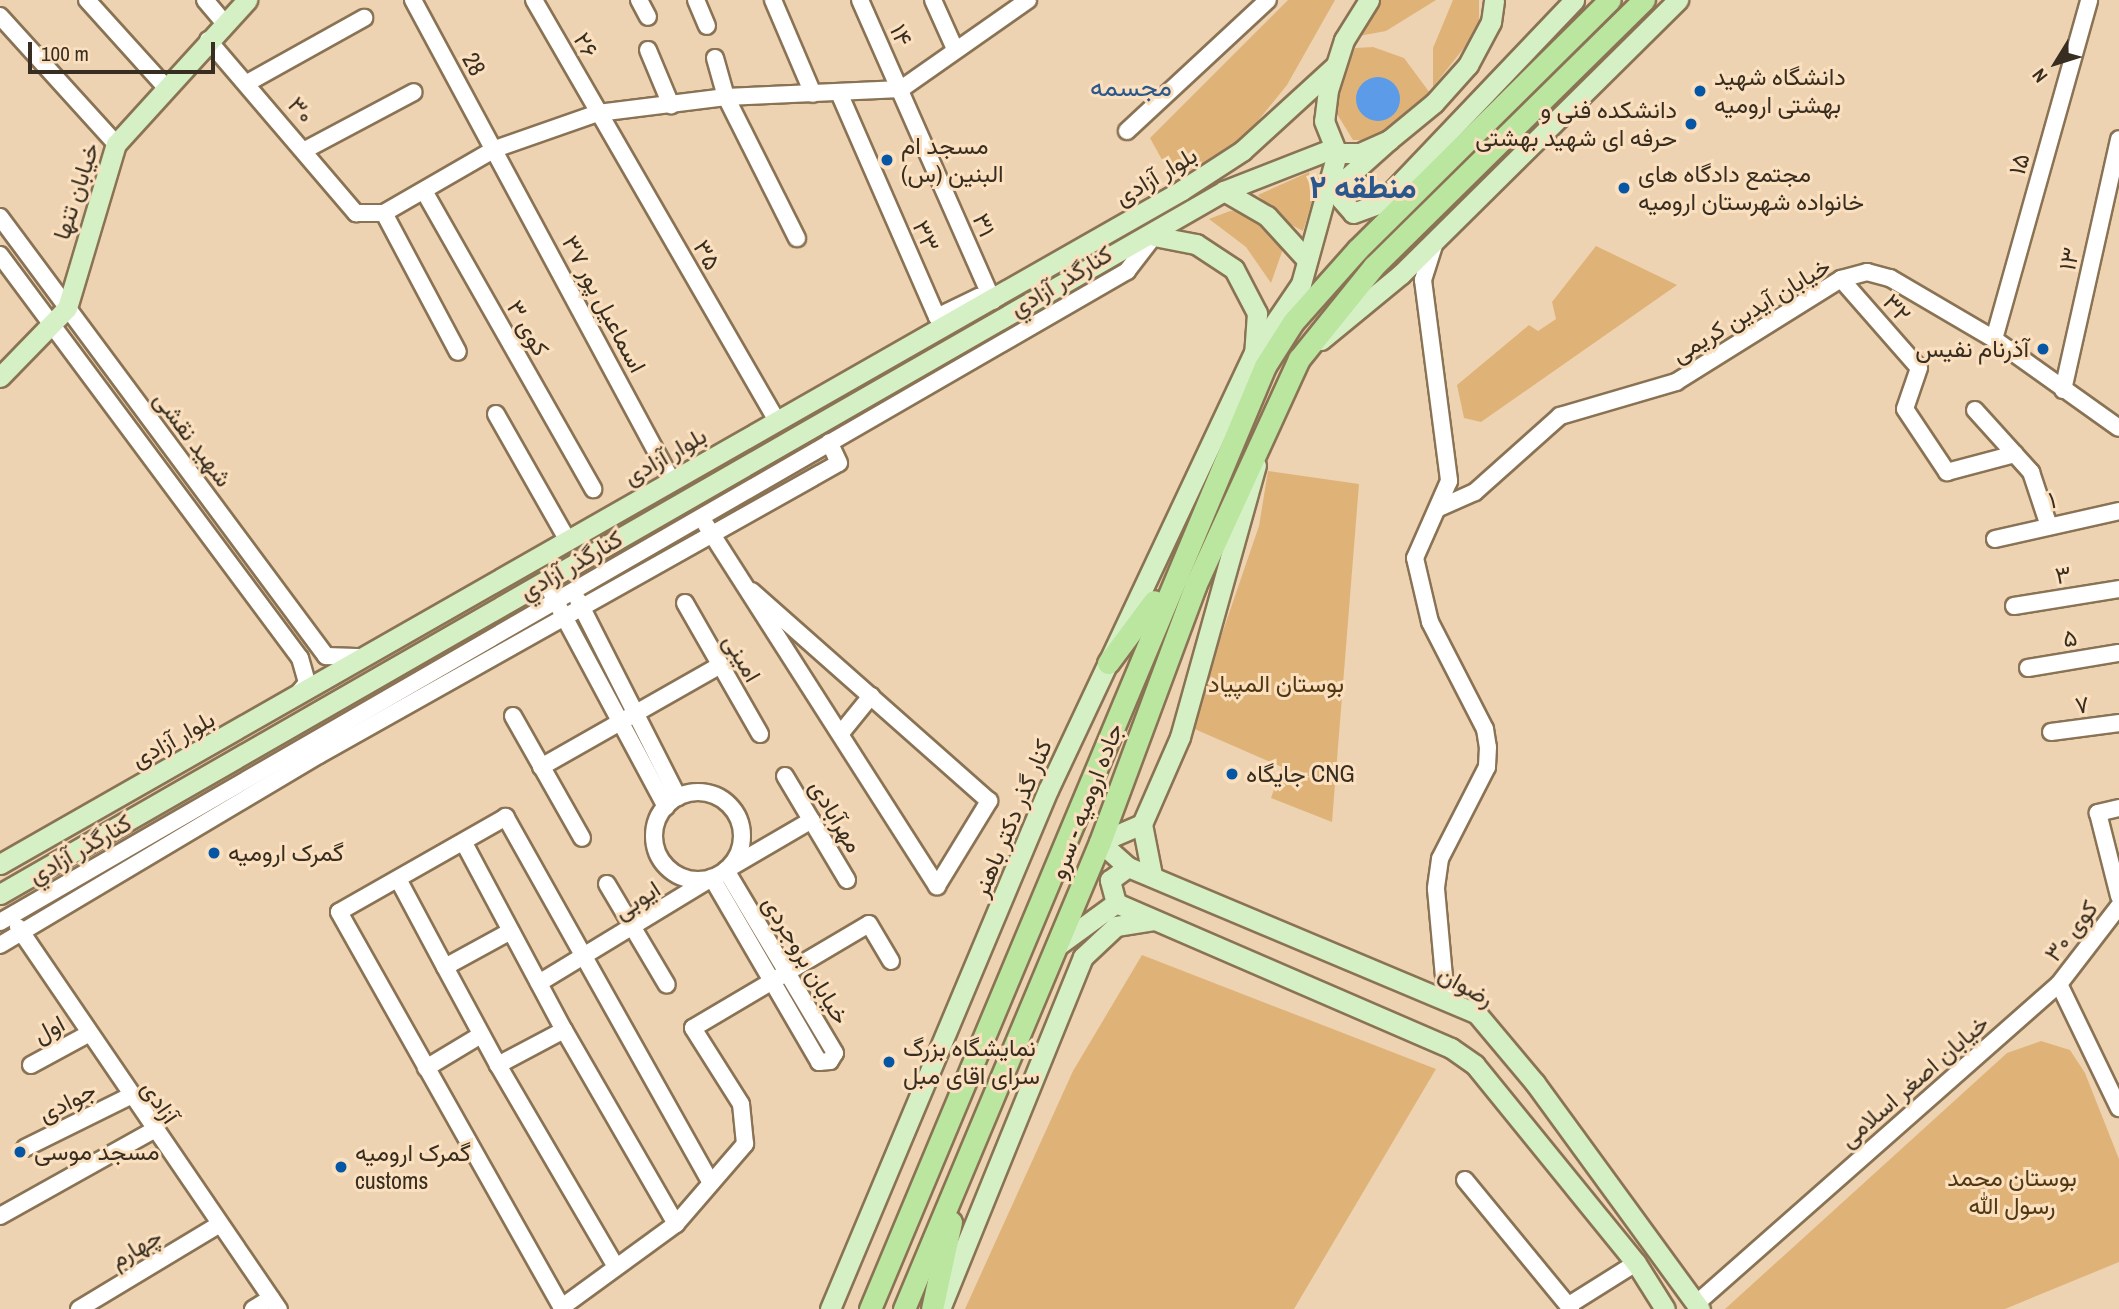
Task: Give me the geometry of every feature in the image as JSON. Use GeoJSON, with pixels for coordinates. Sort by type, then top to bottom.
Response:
{"type":"FeatureCollection","features":[{"type":"Feature","properties":{"kind":"highway","name":"جاده ارومیه - سرو"},"geometry":{"type":"LineString","coordinates":[[870,1309],[1259,360],[1358,249],[1610,0]]}},
{"type":"Feature","properties":{"kind":"highway","name":"جاده ارومیه - سرو"},"geometry":{"type":"LineString","coordinates":[[904,1309],[1100,842],[1195,586],[1264,428],[1299,359],[1328,318],[1644,0]]}},
{"type":"Feature","properties":{"kind":"highway"},"geometry":{"type":"LineString","coordinates":[[1108,663],[1172,577]]}},
{"type":"Feature","properties":{"kind":"highway"},"geometry":{"type":"LineString","coordinates":[[932,1309],[962,1171]]}},
{"type":"Feature","properties":{"kind":"main road","name":"خیابان تنها"},"geometry":{"type":"LineString","coordinates":[[1,373],[67,309],[116,144],[163,84],[247,0]]}},
{"type":"Feature","properties":{"kind":"main road"},"geometry":{"type":"LineString","coordinates":[[1259,360],[1301,284],[1334,151],[1324,121],[1335,66],[1369,0]]}},
{"type":"Feature","properties":{"kind":"main road"},"geometry":{"type":"LineString","coordinates":[[1495,2],[1468,65],[1342,182],[1341,199],[1353,213],[1381,203],[1573,0]]}},
{"type":"Feature","properties":{"kind":"main road"},"geometry":{"type":"LineString","coordinates":[[1299,359],[1401,274],[1678,0]]}},
{"type":"Feature","properties":{"kind":"main road","name":"بلوار آزادی"},"geometry":{"type":"LineString","coordinates":[[0,864],[292,701],[567,539],[1242,151],[1335,66]]}},
{"type":"Feature","properties":{"kind":"main road","name":"بلوار آزادی"},"geometry":{"type":"LineString","coordinates":[[0,894],[1154,236],[1224,191],[1334,151],[1360,153],[1390,140]]}},
{"type":"Feature","properties":{"kind":"main road"},"geometry":{"type":"LineString","coordinates":[[1224,191],[1267,216],[1307,260]]}},
{"type":"Feature","properties":{"kind":"main road"},"geometry":{"type":"LineString","coordinates":[[1154,236],[1196,244],[1234,269],[1257,313],[1259,360]]}},
{"type":"Feature","properties":{"kind":"main road","name":"کنار گذر دکتر باهنر"},"geometry":{"type":"LineString","coordinates":[[830,1309],[1108,663],[1259,360]]}},
{"type":"Feature","properties":{"kind":"main road"},"geometry":{"type":"LineString","coordinates":[[1152,874],[1142,824],[1184,724],[1245,515],[1264,428]]}},
{"type":"Feature","properties":{"kind":"main road"},"geometry":{"type":"LineString","coordinates":[[1100,842],[1142,824]]}},
{"type":"Feature","properties":{"kind":"main road","name":"رضوان"},"geometry":{"type":"LineString","coordinates":[[1100,842],[1128,867],[1152,874],[1446,999],[1491,1028],[1698,1306]]}},
{"type":"Feature","properties":{"kind":"main road"},"geometry":{"type":"LineString","coordinates":[[1116,903],[1111,880],[1128,867]]}},
{"type":"Feature","properties":{"kind":"main road"},"geometry":{"type":"LineString","coordinates":[[1057,946],[1116,903]]}},
{"type":"Feature","properties":{"kind":"main road"},"geometry":{"type":"LineString","coordinates":[[1116,903],[1433,1038],[1475,1065],[1636,1263],[1665,1309]]}},
{"type":"Feature","properties":{"kind":"main road"},"geometry":{"type":"LineString","coordinates":[[940,1309],[1083,957],[1116,926],[1154,920]]}},
{"type":"Feature","properties":{"kind":"street"},"geometry":{"type":"LineString","coordinates":[[87,0],[163,84]]}},
{"type":"Feature","properties":{"kind":"street"},"geometry":{"type":"LineString","coordinates":[[205,0],[224,23]]}},
{"type":"Feature","properties":{"kind":"street","name":"28"},"geometry":{"type":"LineString","coordinates":[[413,0],[495,149]]}},
{"type":"Feature","properties":{"kind":"street","name":"۲۶"},"geometry":{"type":"LineString","coordinates":[[534,0],[598,113]]}},
{"type":"Feature","properties":{"kind":"street"},"geometry":{"type":"LineString","coordinates":[[639,0],[648,18]]}},
{"type":"Feature","properties":{"kind":"street"},"geometry":{"type":"LineString","coordinates":[[696,0],[707,26]]}},
{"type":"Feature","properties":{"kind":"street"},"geometry":{"type":"LineString","coordinates":[[773,0],[813,94]]}},
{"type":"Feature","properties":{"kind":"street","name":"۱۴"},"geometry":{"type":"LineString","coordinates":[[860,0],[901,89]]}},
{"type":"Feature","properties":{"kind":"street"},"geometry":{"type":"LineString","coordinates":[[933,0],[956,49]]}},
{"type":"Feature","properties":{"kind":"street"},"geometry":{"type":"LineString","coordinates":[[458,352],[384,213],[495,149],[598,113],[726,97],[839,95],[901,89],[1028,0]]}},
{"type":"Feature","properties":{"kind":"street"},"geometry":{"type":"LineString","coordinates":[[1127,131],[1268,0]]}},
{"type":"Feature","properties":{"kind":"street","name":"۱۵"},"geometry":{"type":"LineString","coordinates":[[1994,339],[2089,0]]}},
{"type":"Feature","properties":{"kind":"street"},"geometry":{"type":"LineString","coordinates":[[0,16],[116,144]]}},
{"type":"Feature","properties":{"kind":"street"},"geometry":{"type":"LineString","coordinates":[[249,82],[364,18]]}},
{"type":"Feature","properties":{"kind":"street","name":"۳۰"},"geometry":{"type":"LineString","coordinates":[[208,40],[249,82],[356,213],[384,213]]}},
{"type":"Feature","properties":{"kind":"street"},"geometry":{"type":"LineString","coordinates":[[648,50],[671,105]]}},
{"type":"Feature","properties":{"kind":"street"},"geometry":{"type":"LineString","coordinates":[[715,58],[726,97],[797,238]]}},
{"type":"Feature","properties":{"kind":"street","name":"۳۱"},"geometry":{"type":"LineString","coordinates":[[901,89],[991,296]]}},
{"type":"Feature","properties":{"kind":"street"},"geometry":{"type":"LineString","coordinates":[[305,150],[414,92]]}},
{"type":"Feature","properties":{"kind":"street","name":"۳۳"},"geometry":{"type":"LineString","coordinates":[[839,95],[937,317],[991,296]]}},
{"type":"Feature","properties":{"kind":"street","name":"۳۵"},"geometry":{"type":"LineString","coordinates":[[598,113],[776,420]]}},
{"type":"Feature","properties":{"kind":"street","name":"۱۳"},"geometry":{"type":"LineString","coordinates":[[2063,390],[2119,139]]}},
{"type":"Feature","properties":{"kind":"street","name":"اسماعیل پور ۳۷"},"geometry":{"type":"LineString","coordinates":[[495,149],[672,481]]}},
{"type":"Feature","properties":{"kind":"street","name":"کوی ۳"},"geometry":{"type":"LineString","coordinates":[[424,191],[593,489]]}},
{"type":"Feature","properties":{"kind":"street","name":"شهید نقشی"},"geometry":{"type":"LineString","coordinates":[[0,217],[326,656]]}},
{"type":"Feature","properties":{"kind":"street","name":"کنارگذر آزادي"},"geometry":{"type":"LineString","coordinates":[[5,919],[1128,271],[1154,236]]}},
{"type":"Feature","properties":{"kind":"street"},"geometry":{"type":"LineString","coordinates":[[1436,239],[1423,281],[1448,444],[1449,481],[1439,509],[1415,558],[1421,596],[1485,729],[1488,747],[1487,767],[1440,859],[1436,889],[1446,999]]}},
{"type":"Feature","properties":{"kind":"street","name":"شهید نقشی"},"geometry":{"type":"LineString","coordinates":[[0,255],[304,668]]}},
{"type":"Feature","properties":{"kind":"street","name":"خیابان آیدین کریمی"},"geometry":{"type":"LineString","coordinates":[[1439,509],[1475,492],[1560,416],[1676,382],[1841,279],[1867,272],[1890,278],[1994,339],[2119,428]]}},
{"type":"Feature","properties":{"kind":"street"},"geometry":{"type":"LineString","coordinates":[[1401,274],[1423,281]]}},
{"type":"Feature","properties":{"kind":"street","name":"۳۲"},"geometry":{"type":"LineString","coordinates":[[1841,279],[1919,368],[1905,409],[1947,472],[2015,454]]}},
{"type":"Feature","properties":{"kind":"street"},"geometry":{"type":"LineString","coordinates":[[1975,410],[2031,472],[2048,523]]}},
{"type":"Feature","properties":{"kind":"street"},"geometry":{"type":"LineString","coordinates":[[496,414],[567,539]]}},
{"type":"Feature","properties":{"kind":"street"},"geometry":{"type":"LineString","coordinates":[[0,945],[167,849],[319,755],[839,463],[829,442]]}},
{"type":"Feature","properties":{"kind":"street","name":"۱"},"geometry":{"type":"LineString","coordinates":[[1995,539],[2048,523],[2119,511]]}},
{"type":"Feature","properties":{"kind":"street"},"geometry":{"type":"LineString","coordinates":[[700,516],[752,591],[937,886],[989,801],[752,591]]}},
{"type":"Feature","properties":{"kind":"street"},"geometry":{"type":"LineString","coordinates":[[562,572],[582,607],[627,718]]}},
{"type":"Feature","properties":{"kind":"street"},"geometry":{"type":"LineString","coordinates":[[545,583],[627,718],[672,802]]}},
{"type":"Feature","properties":{"kind":"street","name":"۳"},"geometry":{"type":"LineString","coordinates":[[2014,606],[2119,589]]}},
{"type":"Feature","properties":{"kind":"street","name":"امینی"},"geometry":{"type":"LineString","coordinates":[[685,603],[760,734]]}},
{"type":"Feature","properties":{"kind":"street","name":"۵"},"geometry":{"type":"LineString","coordinates":[[2028,668],[2119,653]]}},
{"type":"Feature","properties":{"kind":"street"},"geometry":{"type":"LineString","coordinates":[[292,701],[307,683],[304,668],[323,665],[326,656],[366,657]]}},
{"type":"Feature","properties":{"kind":"street"},"geometry":{"type":"LineString","coordinates":[[541,767],[719,666]]}},
{"type":"Feature","properties":{"kind":"street"},"geometry":{"type":"LineString","coordinates":[[841,733],[871,696]]}},
{"type":"Feature","properties":{"kind":"street"},"geometry":{"type":"LineString","coordinates":[[513,716],[582,838]]}},
{"type":"Feature","properties":{"kind":"street","name":"۷"},"geometry":{"type":"LineString","coordinates":[[2052,732],[2119,723]]}},
{"type":"Feature","properties":{"kind":"street","name":"مهرآبادی"},"geometry":{"type":"LineString","coordinates":[[785,776],[847,880]]}},
{"type":"Feature","properties":{"kind":"street"},"geometry":{"type":"LineString","coordinates":[[706,793],[734,813],[741,847],[719,874],[684,878],[662,860],[654,833],[672,802],[706,793]]}},
{"type":"Feature","properties":{"kind":"street"},"geometry":{"type":"LineString","coordinates":[[2119,808],[2098,813],[2119,896]]}},
{"type":"Feature","properties":{"kind":"street"},"geometry":{"type":"LineString","coordinates":[[711,1183],[506,817],[339,912],[562,1307],[676,1224],[745,1144],[741,1104],[693,1028],[869,924],[891,961]]}},
{"type":"Feature","properties":{"kind":"street","name":"ایوبی"},"geometry":{"type":"LineString","coordinates":[[539,983],[634,930],[719,874],[812,820]]}},
{"type":"Feature","properties":{"kind":"street"},"geometry":{"type":"LineString","coordinates":[[156,832],[167,849]]}},
{"type":"Feature","properties":{"kind":"street"},"geometry":{"type":"LineString","coordinates":[[464,843],[564,1030],[676,1224]]}},
{"type":"Feature","properties":{"kind":"street","name":"خیابان بروجردی"},"geometry":{"type":"LineString","coordinates":[[719,874],[781,977],[835,1053],[830,1061],[819,1062],[781,977]]}},
{"type":"Feature","properties":{"kind":"street"},"geometry":{"type":"LineString","coordinates":[[398,879],[481,1035],[616,1267]]}},
{"type":"Feature","properties":{"kind":"street"},"geometry":{"type":"LineString","coordinates":[[607,884],[667,985]]}},
{"type":"Feature","properties":{"kind":"street","name":"کوی ۳۰"},"geometry":{"type":"LineString","coordinates":[[2059,984],[2119,906]]}},
{"type":"Feature","properties":{"kind":"street","name":"آزادی"},"geometry":{"type":"LineString","coordinates":[[5,919],[23,933],[128,1097],[275,1303]]}},
{"type":"Feature","properties":{"kind":"street"},"geometry":{"type":"LineString","coordinates":[[445,967],[511,931]]}},
{"type":"Feature","properties":{"kind":"street"},"geometry":{"type":"LineString","coordinates":[[2059,984],[2114,1087],[2119,1108]]}},
{"type":"Feature","properties":{"kind":"street","name":"خیابان اصغر اسلامی"},"geometry":{"type":"LineString","coordinates":[[1698,1306],[2059,984]]}},
{"type":"Feature","properties":{"kind":"street"},"geometry":{"type":"LineString","coordinates":[[498,1065],[564,1030]]}},
{"type":"Feature","properties":{"kind":"street","name":"اول"},"geometry":{"type":"LineString","coordinates":[[31,1065],[88,1034]]}},
{"type":"Feature","properties":{"kind":"street"},"geometry":{"type":"LineString","coordinates":[[426,1068],[481,1035]]}},
{"type":"Feature","properties":{"kind":"street","name":"جوادی"},"geometry":{"type":"LineString","coordinates":[[25,1149],[128,1097]]}},
{"type":"Feature","properties":{"kind":"street"},"geometry":{"type":"LineString","coordinates":[[0,1216],[152,1131]]}},
{"type":"Feature","properties":{"kind":"street"},"geometry":{"type":"LineString","coordinates":[[1465,1180],[1570,1307],[1636,1263]]}},
{"type":"Feature","properties":{"kind":"street","name":"چهارم"},"geometry":{"type":"LineString","coordinates":[[79,1309],[218,1225]]}},
{"type":"Feature","properties":{"kind":"street"},"geometry":{"type":"LineString","coordinates":[[253,1309],[275,1303]]}},
{"type":"Feature","properties":{"kind":"green space"},"geometry":{"type":"Polygon","coordinates":[[[1288,0],[1335,0],[1287,85],[1239,144],[1206,165],[1171,176],[1150,138],[1288,0]]]}},
{"type":"Feature","properties":{"kind":"green space"},"geometry":{"type":"Polygon","coordinates":[[[1381,0],[1436,0],[1386,31],[1359,36],[1381,0]]]}},
{"type":"Feature","properties":{"kind":"green space"},"geometry":{"type":"Polygon","coordinates":[[[1453,0],[1479,0],[1479,29],[1433,87],[1433,48],[1453,0]]]}},
{"type":"Feature","properties":{"kind":"green space"},"geometry":{"type":"Polygon","coordinates":[[[1373,47],[1404,58],[1430,93],[1374,140],[1353,140],[1337,114],[1337,90],[1355,48],[1373,47]]]}},
{"type":"Feature","properties":{"kind":"green space"},"geometry":{"type":"Polygon","coordinates":[[[1309,172],[1312,202],[1303,231],[1280,219],[1258,195],[1309,172]]]}},
{"type":"Feature","properties":{"kind":"green space"},"geometry":{"type":"Polygon","coordinates":[[[1230,211],[1252,212],[1283,249],[1271,283],[1246,247],[1209,219],[1230,211]]]}},
{"type":"Feature","properties":{"kind":"green space"},"geometry":{"type":"Polygon","coordinates":[[[1596,246],[1677,285],[1481,422],[1464,418],[1457,385],[1529,325],[1538,331],[1556,319],[1552,302],[1596,246]]]}},
{"type":"Feature","properties":{"kind":"green space","name":"بوستان المپیاد"},"geometry":{"type":"Polygon","coordinates":[[[1268,471],[1359,484],[1332,822],[1271,798],[1282,767],[1190,727],[1259,526],[1268,471]]]}},
{"type":"Feature","properties":{"kind":"green space"},"geometry":{"type":"Polygon","coordinates":[[[1142,955],[1436,1069],[1294,1309],[965,1309],[1073,1071],[1142,955]]]}},
{"type":"Feature","properties":{"kind":"green space","name":"بوستان محمد رسول الله"},"geometry":{"type":"Polygon","coordinates":[[[2041,1041],[2070,1050],[2085,1073],[2119,1159],[2119,1262],[2005,1309],[1725,1309],[2007,1053],[2041,1041]]]}},
{"type":"Feature","properties":{"kind":"water"},"geometry":{"type":"Polygon","coordinates":[[[1378,77],[1394,83],[1400,99],[1394,115],[1378,121],[1362,115],[1356,99],[1362,83],[1378,77]]]}},
{"type":"Feature","properties":{"kind":"place","name":"دانشگاه شهید بهشتی ارومیه"},"geometry":{"type":"Point","coordinates":[1700,91]}},
{"type":"Feature","properties":{"kind":"place","name":"دانشکده فنی و حرفه ای شهید بهشتی"},"geometry":{"type":"Point","coordinates":[1691,124]}},
{"type":"Feature","properties":{"kind":"place","name":"مسجد ام البنین (س)"},"geometry":{"type":"Point","coordinates":[887,160]}},
{"type":"Feature","properties":{"kind":"place","name":"مجتمع دادگاه های خانواده شهرستان ارومیه"},"geometry":{"type":"Point","coordinates":[1624,188]}},
{"type":"Feature","properties":{"kind":"place","name":"آذرنام نفیس"},"geometry":{"type":"Point","coordinates":[2043,349]}},
{"type":"Feature","properties":{"kind":"place","name":"جایگاه CNG"},"geometry":{"type":"Point","coordinates":[1232,774]}},
{"type":"Feature","properties":{"kind":"place","name":"گمرک ارومیه"},"geometry":{"type":"Point","coordinates":[214,853]}},
{"type":"Feature","properties":{"kind":"place","name":"نمایشگاه بزرگ سرای اقای مبل"},"geometry":{"type":"Point","coordinates":[889,1062]}},
{"type":"Feature","properties":{"kind":"place","name":"مسجد موسی"},"geometry":{"type":"Point","coordinates":[20,1152]}},
{"type":"Feature","properties":{"kind":"place","name":"گمرک ارومیه customs"},"geometry":{"type":"Point","coordinates":[341,1167]}},
{"type":"Feature","properties":{"kind":"district","name":"مجسمه"},"geometry":{"type":"Point","coordinates":[1131,87]}},
{"type":"Feature","properties":{"kind":"district","name":"منطقه ۲"},"geometry":{"type":"Point","coordinates":[1363,187]}}]}
